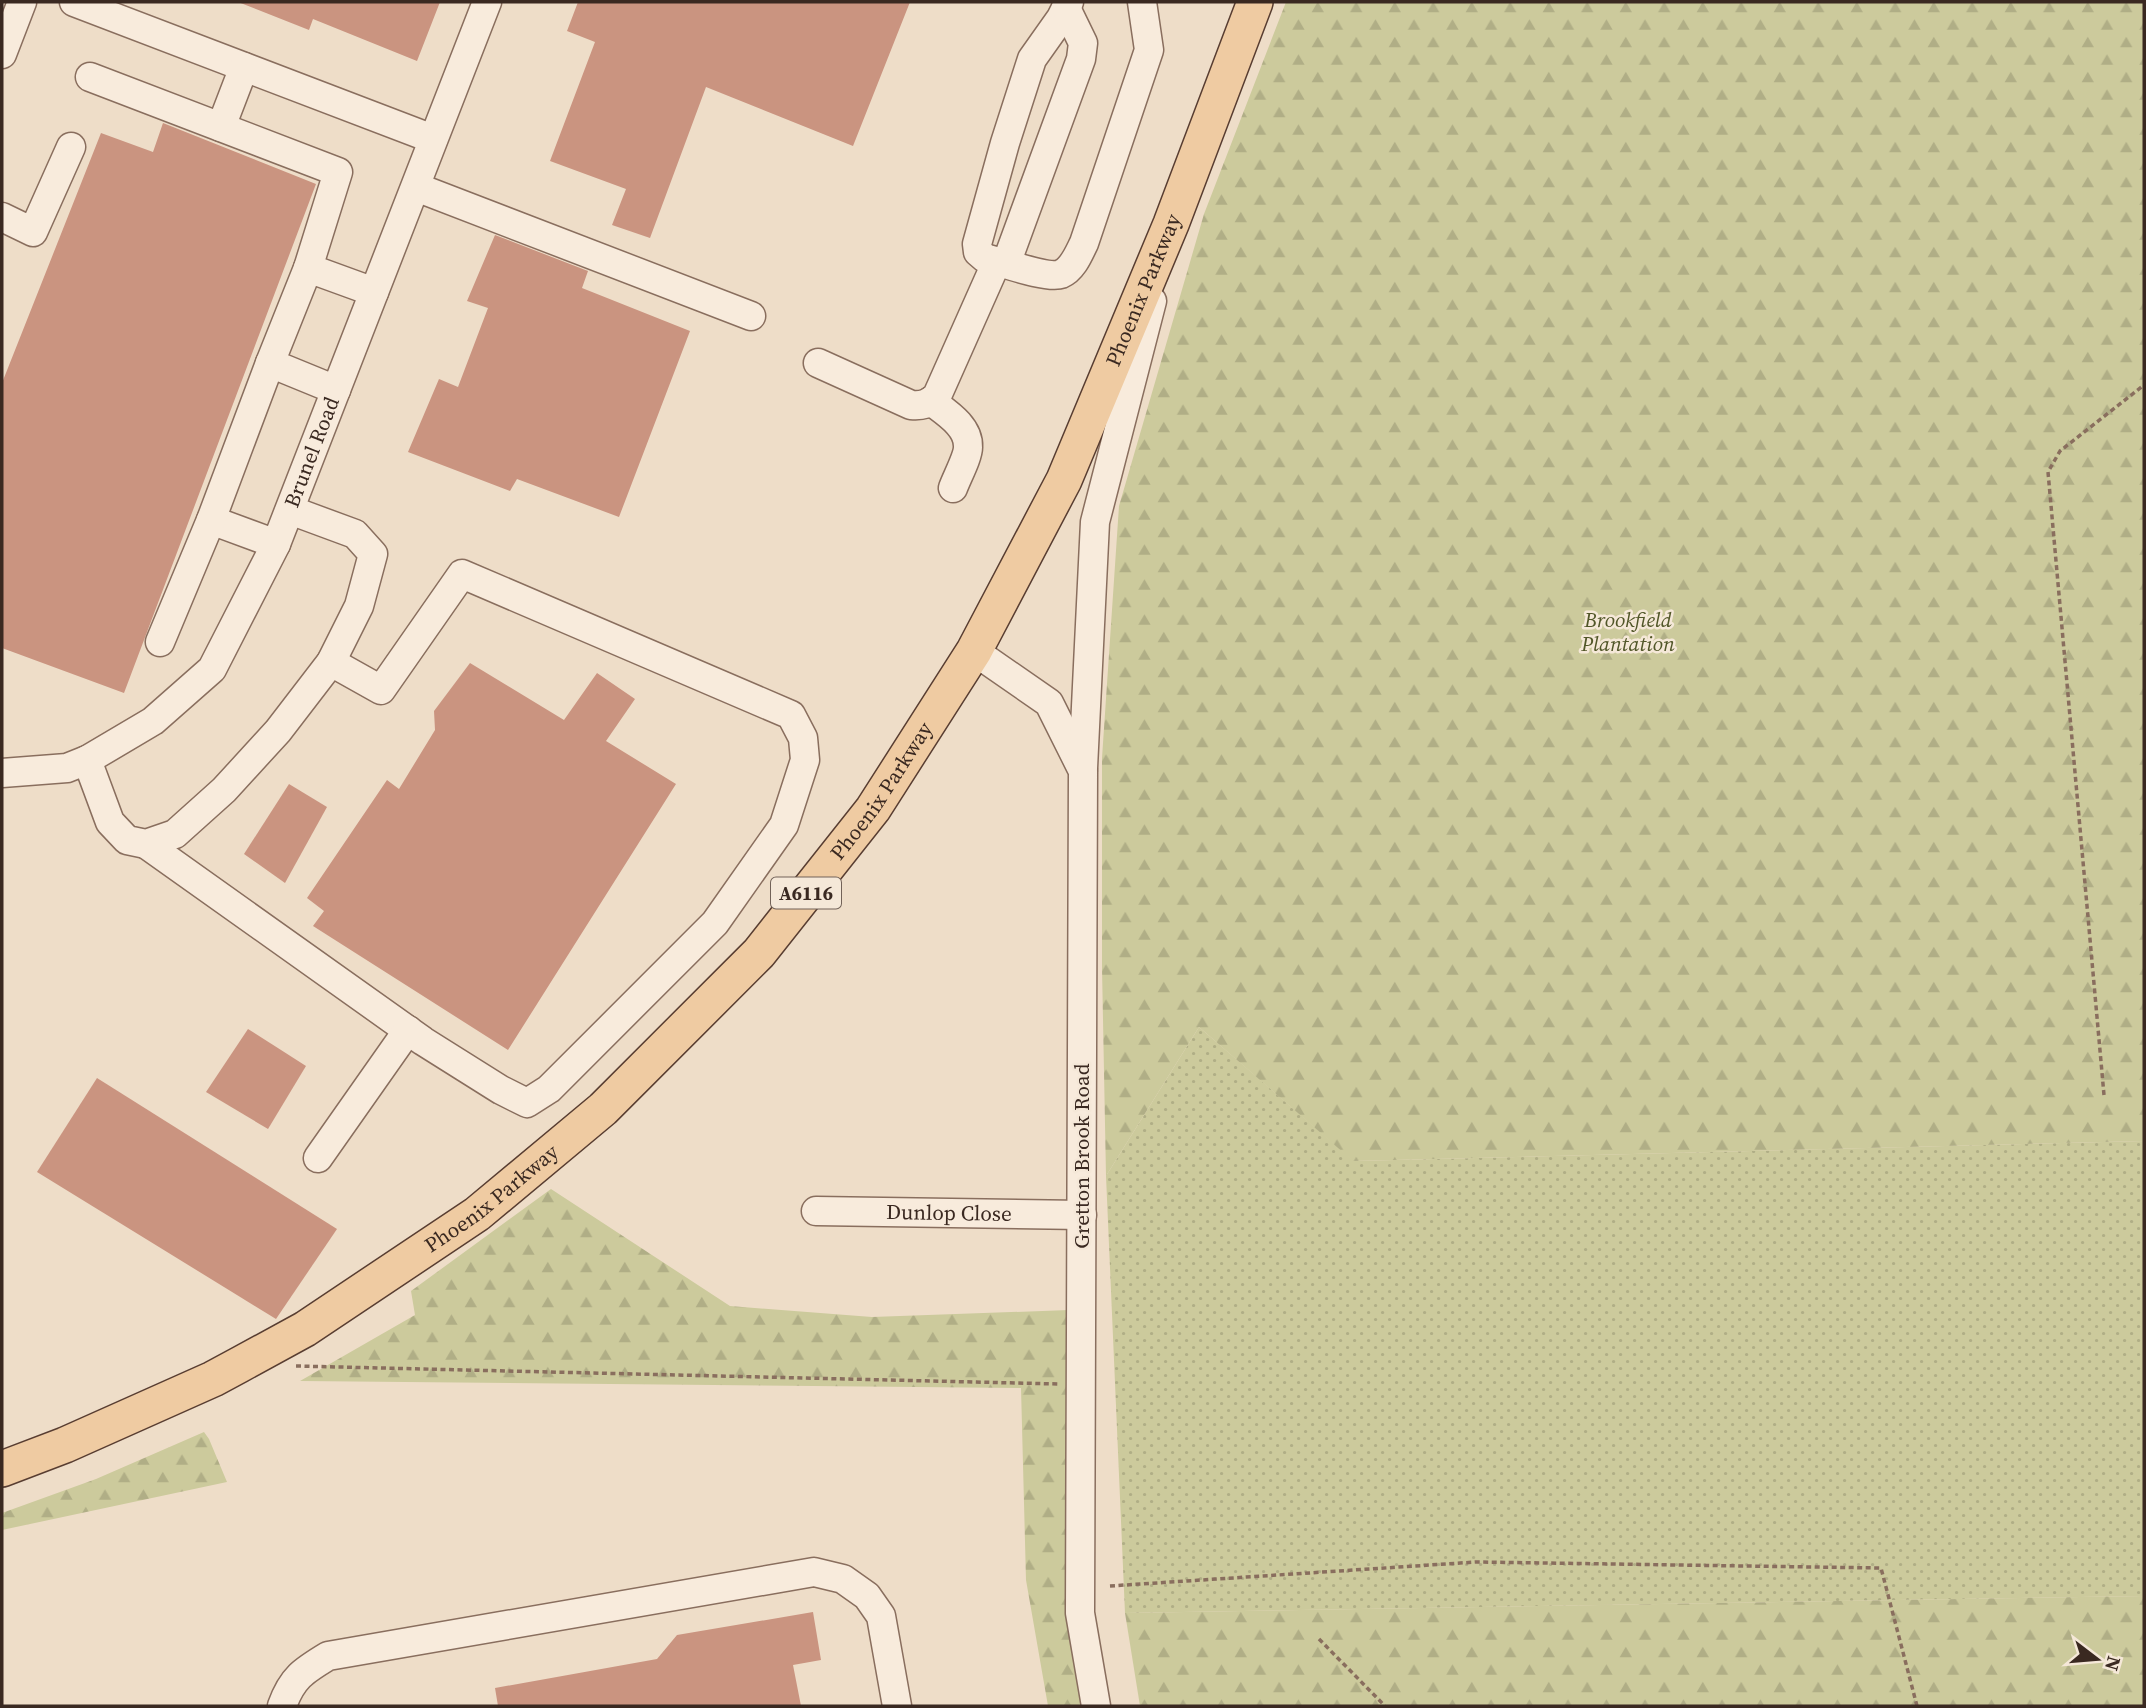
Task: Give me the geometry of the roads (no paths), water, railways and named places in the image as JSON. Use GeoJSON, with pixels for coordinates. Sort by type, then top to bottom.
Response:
{"type":"FeatureCollection","features":[{"type":"Feature","properties":{"kind":"main road","name":"Phoenix Parkway"},"geometry":{"type":"LineString","coordinates":[[2,1469],[65,1445],[213,1379],[305,1329],[477,1214],[603,1109],[758,953],[873,809],[974,651],[1064,480],[1171,224],[1255,2]]}},
{"type":"Feature","properties":{"kind":"street"},"geometry":{"type":"LineString","coordinates":[[74,2],[433,139]]}},
{"type":"Feature","properties":{"kind":"street","name":"Brunel Road"},"geometry":{"type":"LineString","coordinates":[[2,773],[67,768],[86,760],[153,721],[212,668],[276,544],[487,2]]}},
{"type":"Feature","properties":{"kind":"street"},"geometry":{"type":"LineString","coordinates":[[1068,5],[1032,60],[976,244],[978,252],[985,258],[1050,275],[1063,273],[1074,263],[1120,138],[1149,50],[1142,2]]}},
{"type":"Feature","properties":{"kind":"street"},"geometry":{"type":"LineString","coordinates":[[818,363],[911,405],[921,406],[937,396],[1002,262],[1081,59],[1083,43],[1068,5]]}},
{"type":"Feature","properties":{"kind":"street"},"geometry":{"type":"LineString","coordinates":[[2,54],[12,17]]}},
{"type":"Feature","properties":{"kind":"street"},"geometry":{"type":"LineString","coordinates":[[221,127],[244,67]]}},
{"type":"Feature","properties":{"kind":"street"},"geometry":{"type":"LineString","coordinates":[[90,77],[338,172],[309,268],[211,520],[160,642]]}},
{"type":"Feature","properties":{"kind":"street"},"geometry":{"type":"LineString","coordinates":[[2,218],[33,232],[71,147]]}},
{"type":"Feature","properties":{"kind":"street"},"geometry":{"type":"LineString","coordinates":[[416,187],[751,316]]}},
{"type":"Feature","properties":{"kind":"street"},"geometry":{"type":"LineString","coordinates":[[1083,771],[1095,522],[1171,224]]}},
{"type":"Feature","properties":{"kind":"street"},"geometry":{"type":"LineString","coordinates":[[309,268],[374,292]]}},
{"type":"Feature","properties":{"kind":"street"},"geometry":{"type":"LineString","coordinates":[[270,363],[336,390]]}},
{"type":"Feature","properties":{"kind":"street"},"geometry":{"type":"LineString","coordinates":[[932,401],[965,432],[968,447],[953,488]]}},
{"type":"Feature","properties":{"kind":"street"},"geometry":{"type":"LineString","coordinates":[[146,844],[176,834],[224,790],[278,731],[331,662],[359,606],[373,554],[355,534],[290,510]]}},
{"type":"Feature","properties":{"kind":"street"},"geometry":{"type":"LineString","coordinates":[[211,520],[276,544]]}},
{"type":"Feature","properties":{"kind":"street"},"geometry":{"type":"LineString","coordinates":[[86,760],[110,822],[127,840],[146,844],[408,1030],[476,1075],[527,1103],[549,1089],[715,923],[784,825],[805,760],[803,738],[791,715],[462,574],[381,690],[331,662]]}},
{"type":"Feature","properties":{"kind":"street","name":"Gretton Brook Road"},"geometry":{"type":"LineString","coordinates":[[974,651],[1049,703],[1083,771],[1080,1614],[1096,1706]]}},
{"type":"Feature","properties":{"kind":"street"},"geometry":{"type":"LineString","coordinates":[[318,1158],[408,1030]]}},
{"type":"Feature","properties":{"kind":"street","name":"Dunlop Close"},"geometry":{"type":"LineString","coordinates":[[816,1211],[1082,1214]]}},
{"type":"Feature","properties":{"kind":"street"},"geometry":{"type":"LineString","coordinates":[[282,1706],[289,1687],[303,1670],[328,1656],[814,1572],[843,1579],[867,1595],[881,1616],[897,1706]]}},
{"type":"Feature","properties":{"kind":"park label","name":"Brookfield Plantation"},"geometry":{"type":"Point","coordinates":[1628,632]}}]}
